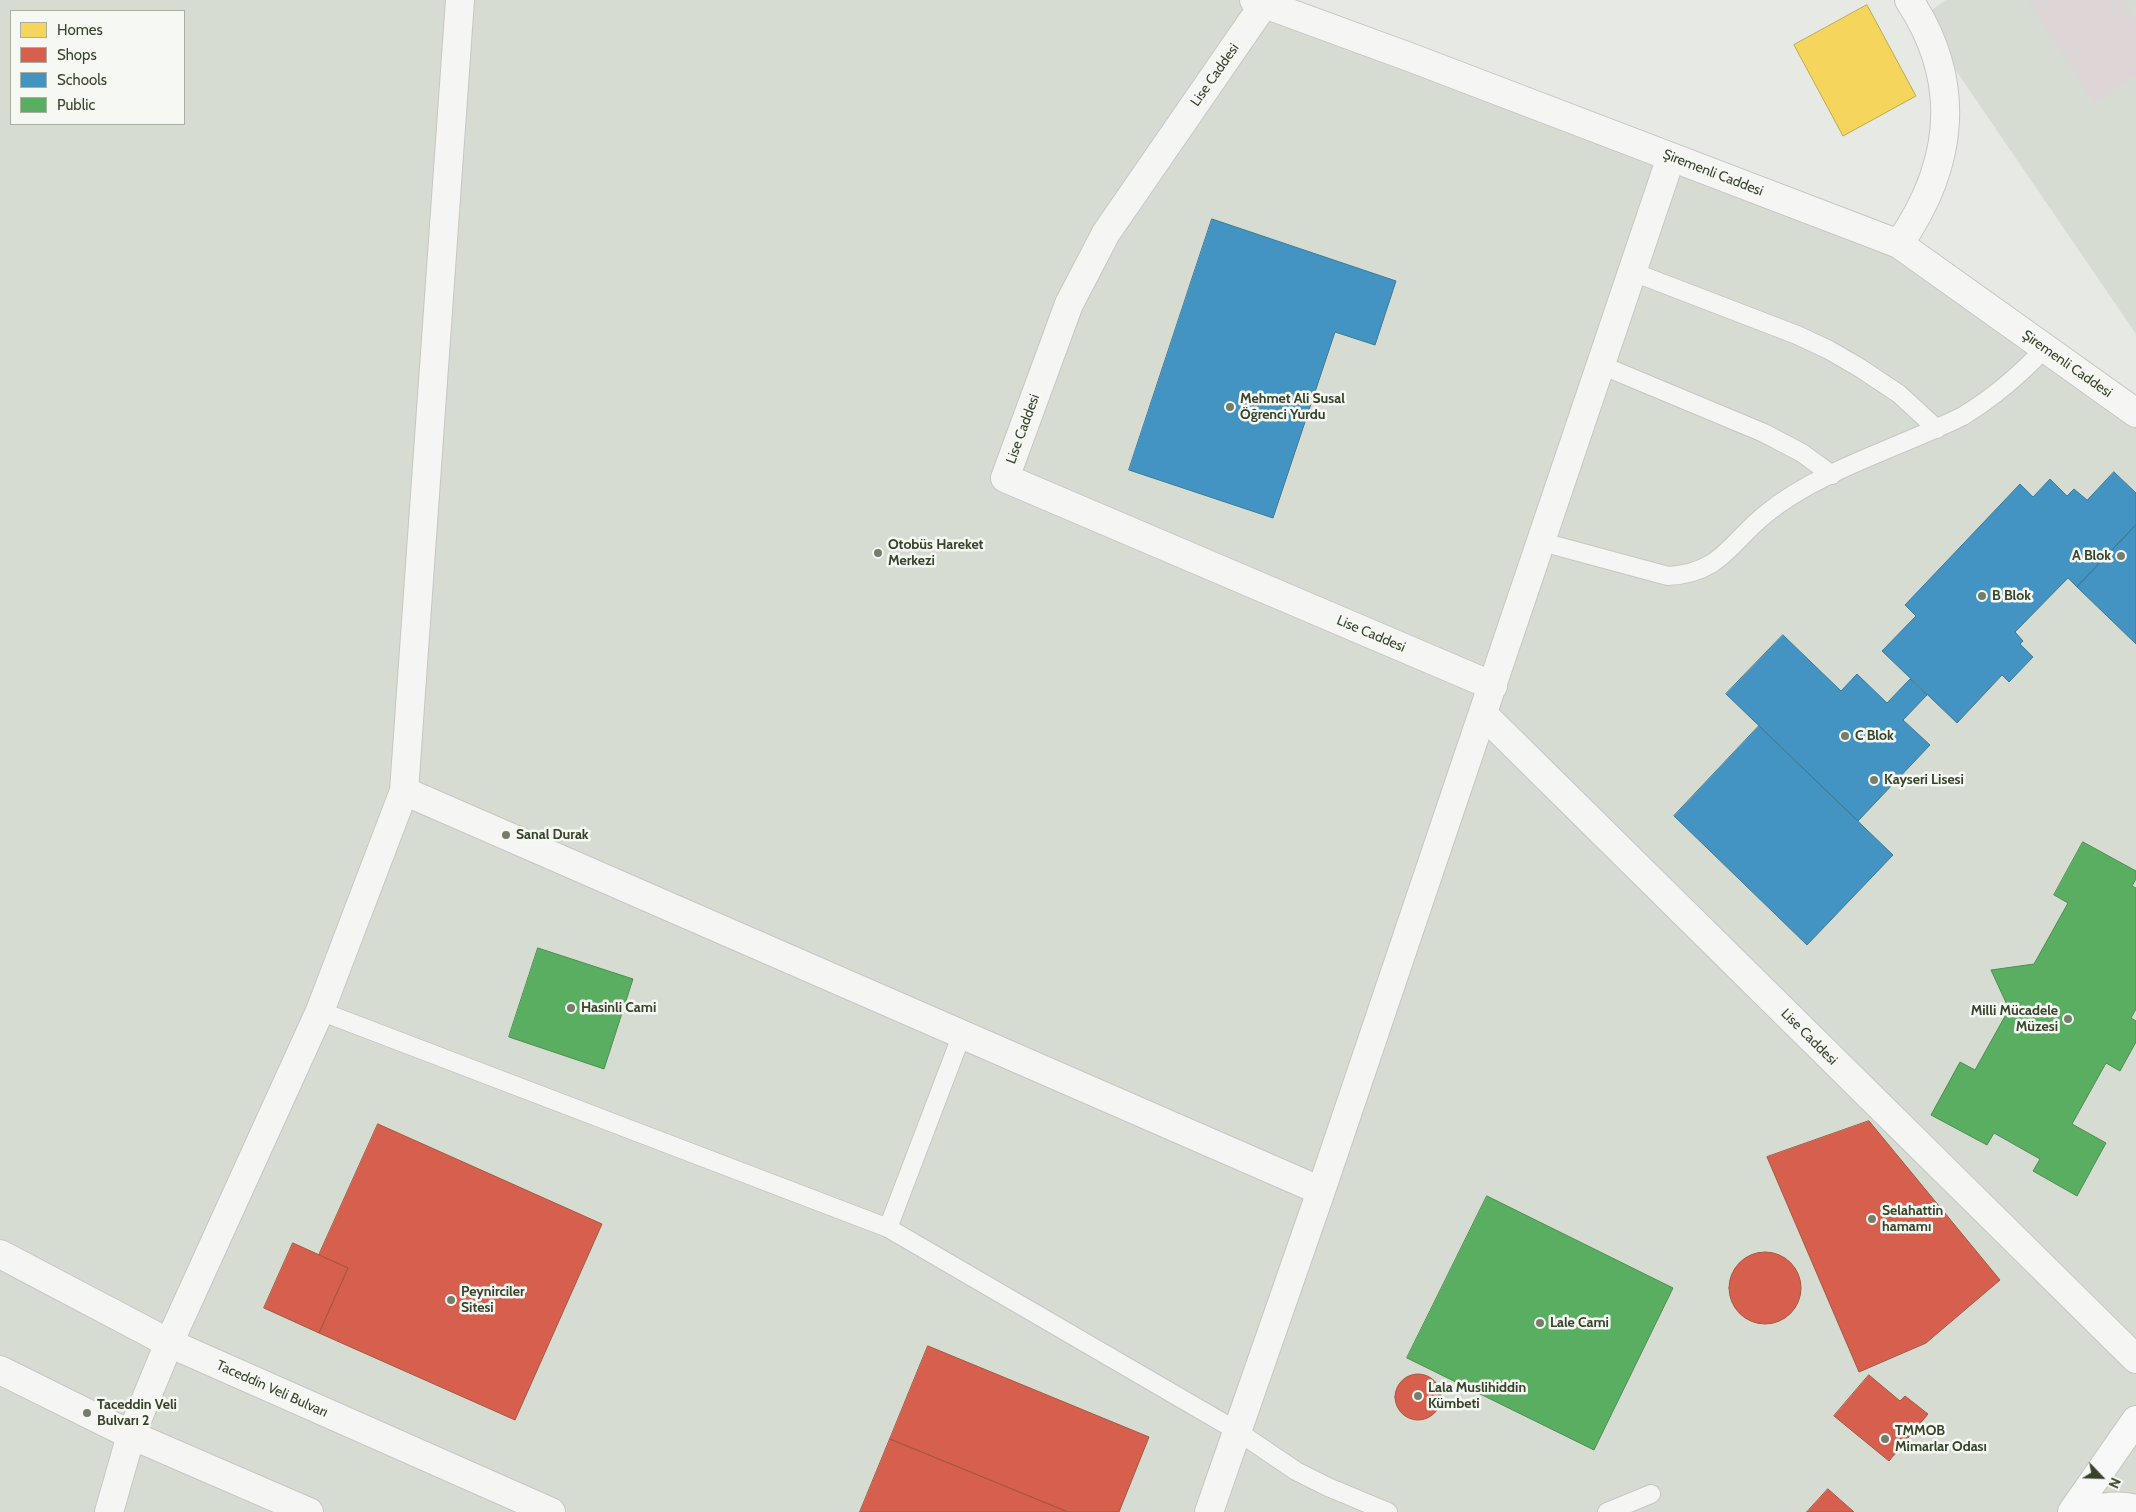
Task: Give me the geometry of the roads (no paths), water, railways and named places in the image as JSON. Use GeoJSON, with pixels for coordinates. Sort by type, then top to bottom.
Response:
{"type":"FeatureCollection","features":[{"type":"Feature","properties":{"kind":"main road"},"geometry":{"type":"LineString","coordinates":[[2072,1512],[2136,1420]]}},
{"type":"Feature","properties":{"kind":"main road"},"geometry":{"type":"LineString","coordinates":[[2086,1512],[2106,1507],[2136,1509]]}},
{"type":"Feature","properties":{"kind":"street"},"geometry":{"type":"LineString","coordinates":[[109,1512],[131,1435],[169,1343],[320,1011],[404,791],[460,0]]}},
{"type":"Feature","properties":{"kind":"street"},"geometry":{"type":"LineString","coordinates":[[1899,244],[1916,220],[1939,166],[1946,111],[1938,62],[1920,18],[1909,0]]}},
{"type":"Feature","properties":{"kind":"street","name":"Şiremenli Caddesi"},"geometry":{"type":"LineString","coordinates":[[1259,2],[1412,58],[1899,244],[2136,413]]}},
{"type":"Feature","properties":{"kind":"street","name":"Lise Caddesi"},"geometry":{"type":"LineString","coordinates":[[1259,2],[1106,233],[1085,270],[1069,304],[1005,478],[1493,686]]}},
{"type":"Feature","properties":{"kind":"street"},"geometry":{"type":"LineString","coordinates":[[1209,1512],[1493,686],[1671,157]]}},
{"type":"Feature","properties":{"kind":"street","name":"Lise Caddesi"},"geometry":{"type":"LineString","coordinates":[[1483,714],[2136,1359]]}},
{"type":"Feature","properties":{"kind":"street"},"geometry":{"type":"LineString","coordinates":[[404,791],[1321,1190]]}},
{"type":"Feature","properties":{"kind":"street","name":"Taceddin Veli Bulvarı"},"geometry":{"type":"LineString","coordinates":[[0,1254],[169,1343],[550,1512]]}},
{"type":"Feature","properties":{"kind":"street"},"geometry":{"type":"LineString","coordinates":[[0,1370],[131,1435],[309,1512]]}},
{"type":"Feature","properties":{"kind":"lane"},"geometry":{"type":"LineString","coordinates":[[1633,272],[1797,335],[1829,350],[1899,394],[1937,429]]}},
{"type":"Feature","properties":{"kind":"lane"},"geometry":{"type":"LineString","coordinates":[[1542,542],[1668,576],[1699,571],[1723,557],[1766,513],[1798,492],[1937,429],[1988,401],[2029,366],[2045,348]]}},
{"type":"Feature","properties":{"kind":"lane"},"geometry":{"type":"LineString","coordinates":[[1601,365],[1764,433],[1802,453],[1832,475]]}},
{"type":"Feature","properties":{"kind":"lane"},"geometry":{"type":"LineString","coordinates":[[320,1011],[888,1228],[1237,1430],[1296,1471],[1328,1487],[1388,1512]]}},
{"type":"Feature","properties":{"kind":"lane"},"geometry":{"type":"LineString","coordinates":[[888,1228],[962,1034]]}},
{"type":"Feature","properties":{"kind":"lane"},"geometry":{"type":"LineString","coordinates":[[1607,1512],[1651,1494]]}},
{"type":"Feature","properties":{"kind":"place","name":"Mehmet Ali Susal Öğrenci Yurdu"},"geometry":{"type":"Point","coordinates":[1230,407]}},
{"type":"Feature","properties":{"kind":"place","name":"Otobüs Hareket Merkezi"},"geometry":{"type":"Point","coordinates":[878,553]}},
{"type":"Feature","properties":{"kind":"place","name":"A Blok"},"geometry":{"type":"Point","coordinates":[2121,556]}},
{"type":"Feature","properties":{"kind":"place","name":"B Blok"},"geometry":{"type":"Point","coordinates":[1982,596]}},
{"type":"Feature","properties":{"kind":"place","name":"C Blok"},"geometry":{"type":"Point","coordinates":[1845,736]}},
{"type":"Feature","properties":{"kind":"place","name":"Kayseri Lisesi"},"geometry":{"type":"Point","coordinates":[1874,780]}},
{"type":"Feature","properties":{"kind":"place","name":"Sanal Durak"},"geometry":{"type":"Point","coordinates":[506,835]}},
{"type":"Feature","properties":{"kind":"place","name":"Hasinli Cami"},"geometry":{"type":"Point","coordinates":[571,1008]}},
{"type":"Feature","properties":{"kind":"place","name":"Milli Mücadele Müzesi"},"geometry":{"type":"Point","coordinates":[2068,1019]}},
{"type":"Feature","properties":{"kind":"place","name":"Selahattin hamamı"},"geometry":{"type":"Point","coordinates":[1872,1219]}},
{"type":"Feature","properties":{"kind":"place","name":"Peynirciler Sitesi"},"geometry":{"type":"Point","coordinates":[451,1300]}},
{"type":"Feature","properties":{"kind":"place","name":"Lale Cami"},"geometry":{"type":"Point","coordinates":[1540,1323]}},
{"type":"Feature","properties":{"kind":"place","name":"Lala Muslihiddin Kümbeti"},"geometry":{"type":"Point","coordinates":[1418,1396]}},
{"type":"Feature","properties":{"kind":"place","name":"Taceddin Veli Bulvarı 2"},"geometry":{"type":"Point","coordinates":[87,1413]}},
{"type":"Feature","properties":{"kind":"place","name":"TMMOB Mimarlar Odası"},"geometry":{"type":"Point","coordinates":[1885,1439]}}]}
